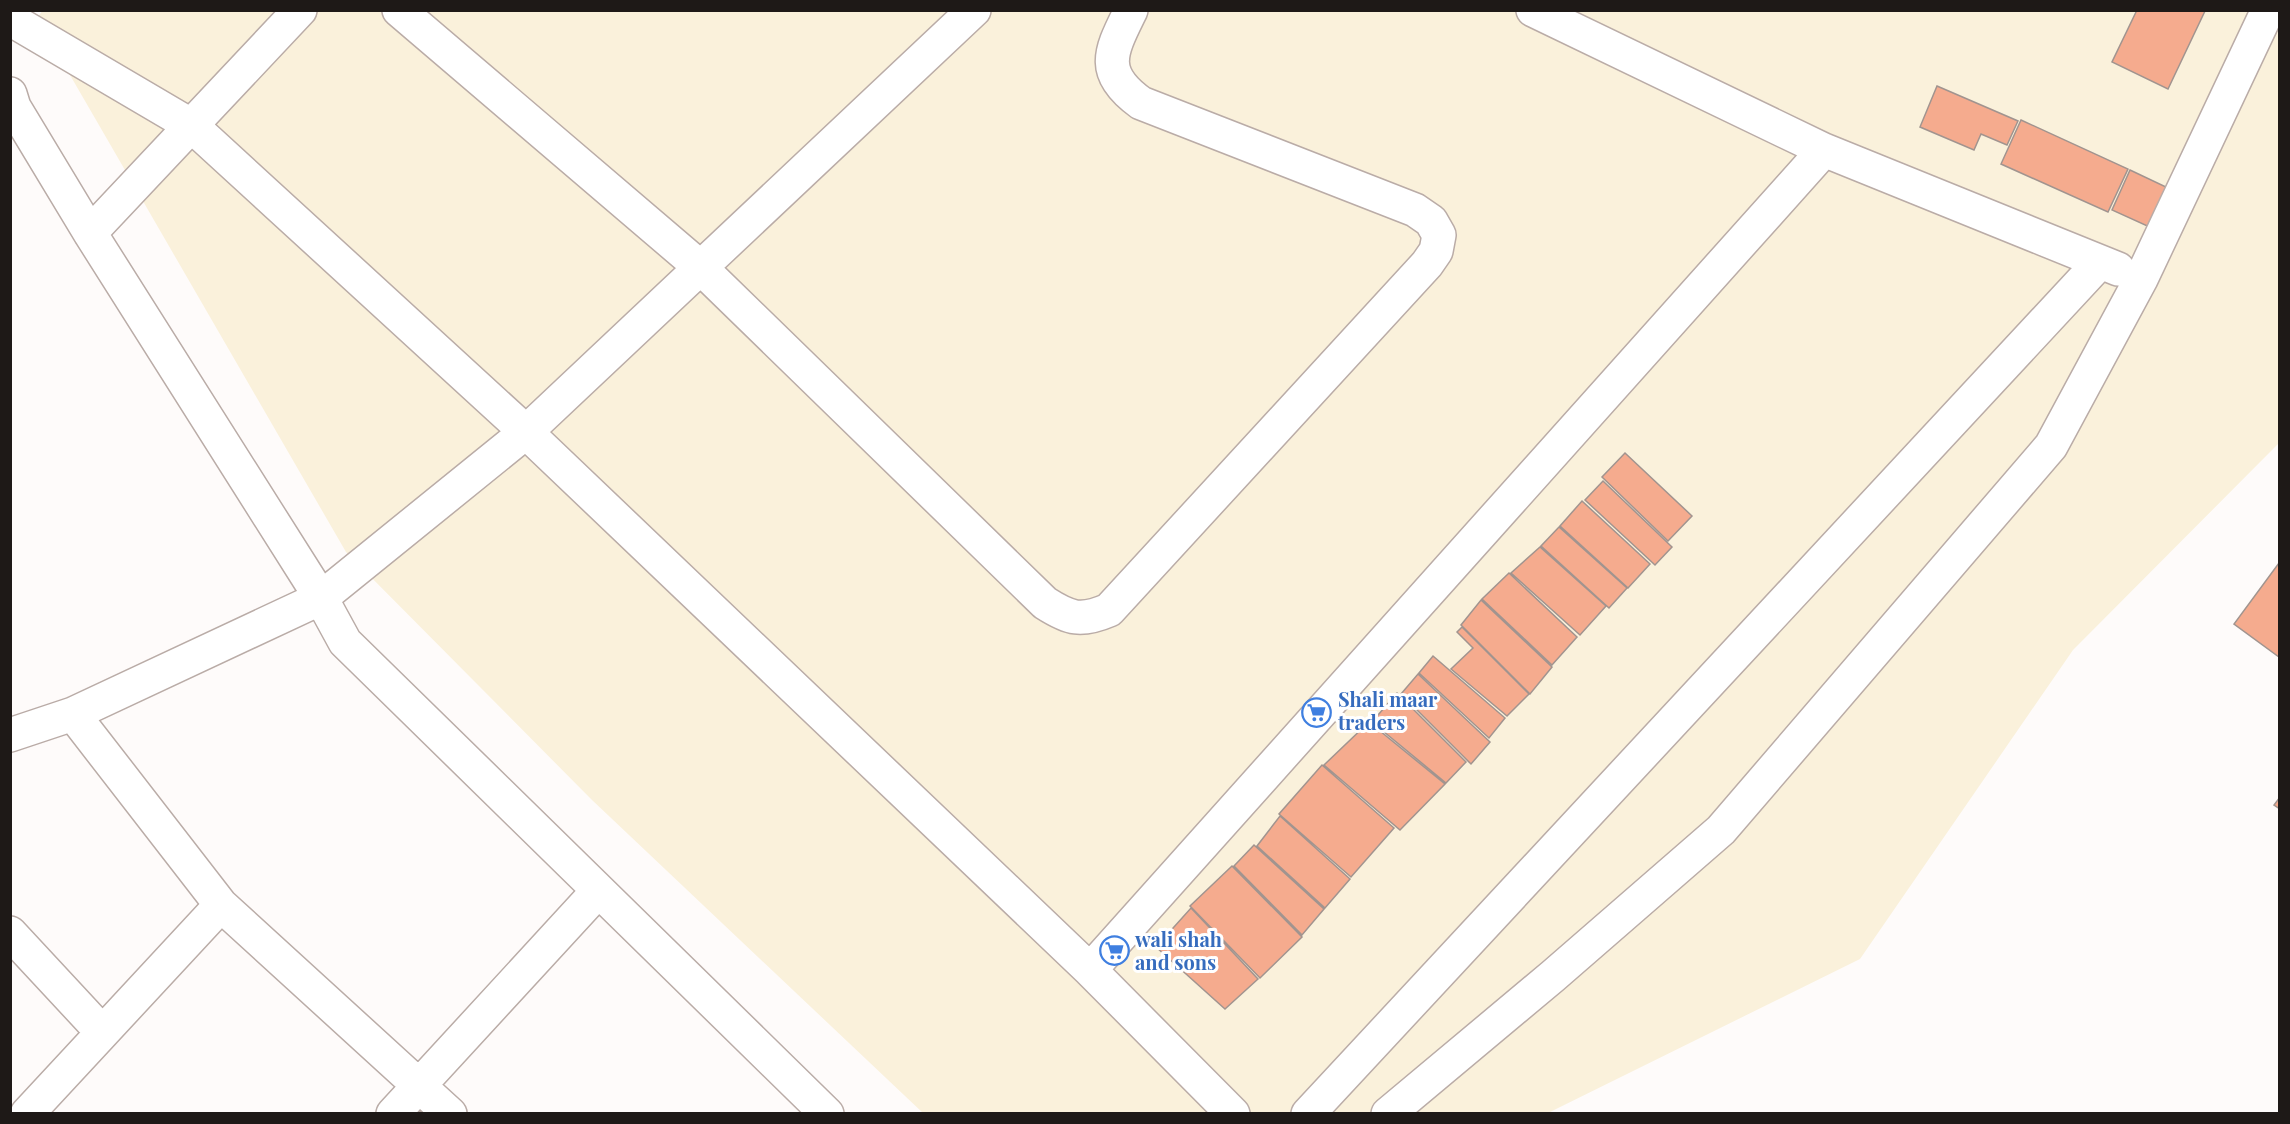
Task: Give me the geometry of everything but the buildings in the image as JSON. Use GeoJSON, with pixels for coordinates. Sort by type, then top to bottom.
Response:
{"type":"FeatureCollection","features":[{"type":"Feature","properties":{"kind":"street"},"geometry":{"type":"LineString","coordinates":[[90,233],[300,10]]}},
{"type":"Feature","properties":{"kind":"street"},"geometry":{"type":"LineString","coordinates":[[399,10],[700,267],[1045,603],[1061,614],[1076,618],[1091,617],[1109,610],[1427,264],[1436,251],[1439,235],[1431,221],[1415,210],[1141,103],[1124,90],[1113,71],[1112,55],[1117,38],[1131,10]]}},
{"type":"Feature","properties":{"kind":"street"},"geometry":{"type":"LineString","coordinates":[[10,735],[73,714],[321,598],[526,432],[974,10]]}},
{"type":"Feature","properties":{"kind":"street"},"geometry":{"type":"LineString","coordinates":[[1533,10],[1824,150],[2141,279]]}},
{"type":"Feature","properties":{"kind":"street"},"geometry":{"type":"LineString","coordinates":[[1388,1113],[1553,976],[1721,830],[2051,446],[2141,279],[2268,10]]}},
{"type":"Feature","properties":{"kind":"street"},"geometry":{"type":"LineString","coordinates":[[10,19],[192,126],[526,432],[1090,970],[1233,1113]]}},
{"type":"Feature","properties":{"kind":"street"},"geometry":{"type":"LineString","coordinates":[[10,93],[14,107],[90,233],[321,598],[345,642],[827,1113]]}},
{"type":"Feature","properties":{"kind":"street"},"geometry":{"type":"LineString","coordinates":[[1090,970],[1824,150]]}},
{"type":"Feature","properties":{"kind":"street"},"geometry":{"type":"LineString","coordinates":[[1308,1113],[2100,262]]}},
{"type":"Feature","properties":{"kind":"street"},"geometry":{"type":"LineString","coordinates":[[73,714],[221,905],[450,1113]]}},
{"type":"Feature","properties":{"kind":"street"},"geometry":{"type":"LineString","coordinates":[[393,1113],[421,1086],[598,891]]}},
{"type":"Feature","properties":{"kind":"street"},"geometry":{"type":"LineString","coordinates":[[27,1113],[221,905]]}},
{"type":"Feature","properties":{"kind":"street"},"geometry":{"type":"LineString","coordinates":[[10,933],[102,1032]]}},
{"type":"Feature","properties":{"kind":"shaded area"},"geometry":{"type":"Polygon","coordinates":[[[43,10],[2279,11],[2279,443],[2073,650],[1860,959],[1548,1113],[923,1113],[592,800],[346,552],[37,18],[43,10]]]}},
{"type":"Feature","properties":{"kind":"place","name":"Shali maar traders"},"geometry":{"type":"Point","coordinates":[1317,712]}},
{"type":"Feature","properties":{"kind":"place","name":"wali shah and sons"},"geometry":{"type":"Point","coordinates":[1114,951]}}]}
